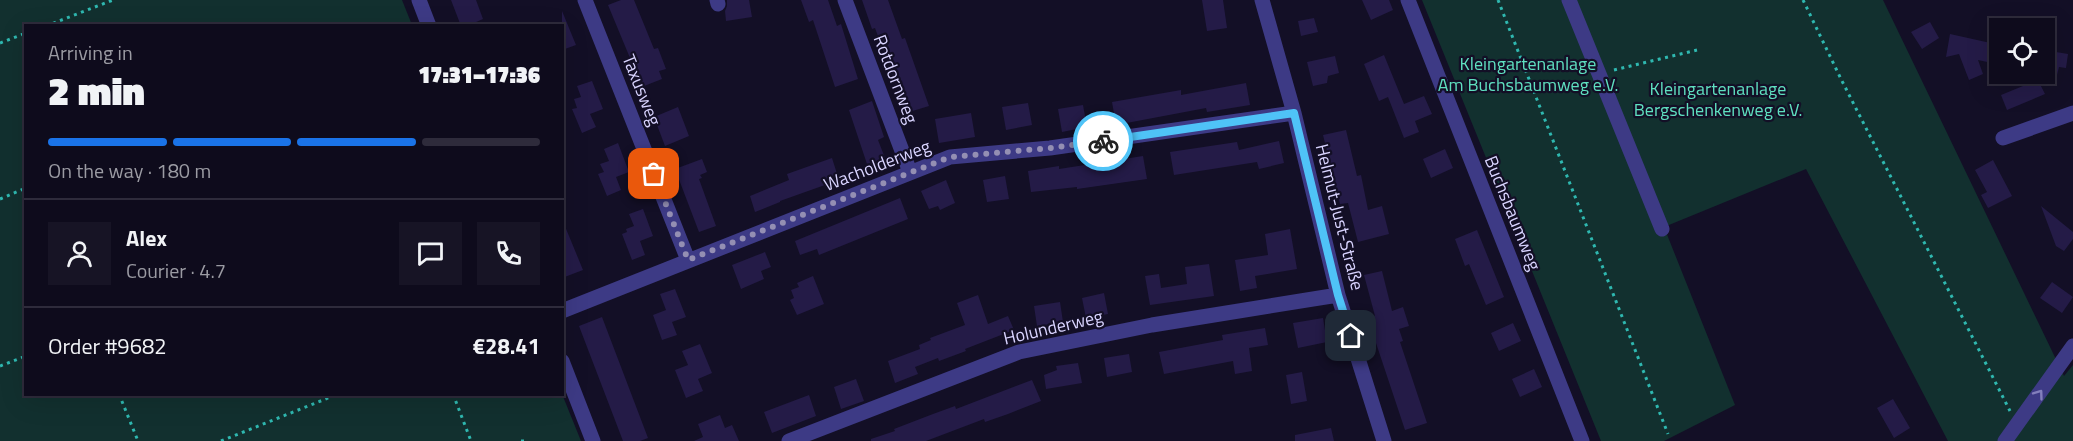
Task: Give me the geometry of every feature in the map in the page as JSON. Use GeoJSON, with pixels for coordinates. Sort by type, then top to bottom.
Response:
{"type":"FeatureCollection","features":[{"type":"Feature","properties":{"kind":"street"},"geometry":{"type":"LineString","coordinates":[[419,0],[428,24]]}},
{"type":"Feature","properties":{"kind":"street","name":"Taxusweg"},"geometry":{"type":"LineString","coordinates":[[585,0],[688,260]]}},
{"type":"Feature","properties":{"kind":"street","name":"Rotdornweg"},"geometry":{"type":"LineString","coordinates":[[845,0],[910,172]]}},
{"type":"Feature","properties":{"kind":"street","name":"Helmut-Just-Straße"},"geometry":{"type":"LineString","coordinates":[[1262,0],[1294,113],[1338,295],[1384,441]]}},
{"type":"Feature","properties":{"kind":"street","name":"Buchsbaumweg"},"geometry":{"type":"LineString","coordinates":[[1408,0],[1582,441]]}},
{"type":"Feature","properties":{"kind":"street"},"geometry":{"type":"LineString","coordinates":[[1569,0],[1662,229]]}},
{"type":"Feature","properties":{"kind":"street","name":"Wacholderweg"},"geometry":{"type":"LineString","coordinates":[[564,310],[950,157],[1050,148],[1294,113]]}},
{"type":"Feature","properties":{"kind":"street"},"geometry":{"type":"LineString","coordinates":[[2003,138],[2073,113]]}},
{"type":"Feature","properties":{"kind":"street","name":"Holunderweg"},"geometry":{"type":"LineString","coordinates":[[789,441],[1019,352],[1152,325],[1338,295]]}},
{"type":"Feature","properties":{"kind":"street"},"geometry":{"type":"LineString","coordinates":[[2005,441],[2073,346]]}},
{"type":"Feature","properties":{"kind":"street"},"geometry":{"type":"LineString","coordinates":[[564,366],[593,441]]}},
{"type":"Feature","properties":{"kind":"path"},"geometry":{"type":"LineString","coordinates":[[51,24],[113,0]]}},
{"type":"Feature","properties":{"kind":"path"},"geometry":{"type":"LineString","coordinates":[[1497,0],[1668,434]]}},
{"type":"Feature","properties":{"kind":"path"},"geometry":{"type":"LineString","coordinates":[[1803,0],[1998,392],[2017,424]]}},
{"type":"Feature","properties":{"kind":"path"},"geometry":{"type":"LineString","coordinates":[[0,43],[24,34]]}},
{"type":"Feature","properties":{"kind":"path"},"geometry":{"type":"LineString","coordinates":[[1599,74],[1697,50]]}},
{"type":"Feature","properties":{"kind":"path"},"geometry":{"type":"LineString","coordinates":[[0,198],[24,190]]}},
{"type":"Feature","properties":{"kind":"path"},"geometry":{"type":"LineString","coordinates":[[0,366],[24,357]]}},
{"type":"Feature","properties":{"kind":"path"},"geometry":{"type":"LineString","coordinates":[[120,396],[138,441]]}},
{"type":"Feature","properties":{"kind":"path"},"geometry":{"type":"LineString","coordinates":[[221,441],[333,396]]}},
{"type":"Feature","properties":{"kind":"path"},"geometry":{"type":"LineString","coordinates":[[454,396],[471,441]]}},
{"type":"Feature","properties":{"kind":"green space"},"geometry":{"type":"Polygon","coordinates":[[[0,0],[402,0],[412,24],[24,24],[24,396],[563,396],[581,441],[0,441],[0,0]]]}},
{"type":"Feature","properties":{"kind":"green space"},"geometry":{"type":"Polygon","coordinates":[[[1422,0],[1883,0],[2064,376],[2073,365],[2073,441],[1948,441],[1806,169],[1664,227],[1735,405],[1664,441],[1601,441],[1422,0]]]}},
{"type":"Feature","properties":{"kind":"building"},"geometry":{"type":"Polygon","coordinates":[[[451,0],[476,0],[483,19],[472,24],[460,24],[451,0]]]}},
{"type":"Feature","properties":{"kind":"building"},"geometry":{"type":"Polygon","coordinates":[[[621,0],[634,0],[654,49],[658,48],[666,69],[659,71],[662,79],[639,88],[628,59],[630,58],[608,5],[621,0]]]}},
{"type":"Feature","properties":{"kind":"building"},"geometry":{"type":"Polygon","coordinates":[[[727,0],[749,0],[752,17],[726,21],[727,0]]]}},
{"type":"Feature","properties":{"kind":"building"},"geometry":{"type":"Polygon","coordinates":[[[801,0],[828,0],[837,26],[841,24],[858,79],[835,87],[813,20],[809,22],[801,0]]]}},
{"type":"Feature","properties":{"kind":"building"},"geometry":{"type":"Polygon","coordinates":[[[862,0],[888,0],[902,39],[905,38],[929,106],[906,113],[875,28],[872,29],[862,0]]]}},
{"type":"Feature","properties":{"kind":"building"},"geometry":{"type":"Polygon","coordinates":[[[1202,0],[1223,0],[1227,28],[1207,31],[1202,0]]]}},
{"type":"Feature","properties":{"kind":"building"},"geometry":{"type":"Polygon","coordinates":[[[1362,0],[1389,0],[1393,10],[1371,20],[1362,0]]]}},
{"type":"Feature","properties":{"kind":"building"},"geometry":{"type":"Polygon","coordinates":[[[562,11],[576,45],[564,49],[564,24],[562,24],[562,11]]]}},
{"type":"Feature","properties":{"kind":"building"},"geometry":{"type":"Polygon","coordinates":[[[1314,18],[1318,32],[1301,36],[1298,21],[1314,18]]]}},
{"type":"Feature","properties":{"kind":"building"},"geometry":{"type":"Polygon","coordinates":[[[1930,22],[1939,38],[1922,49],[1911,32],[1930,22]]]}},
{"type":"Feature","properties":{"kind":"building"},"geometry":{"type":"Polygon","coordinates":[[[1950,34],[1989,43],[1989,62],[1978,60],[1983,74],[1969,80],[1959,54],[1946,57],[1950,34]]]}},
{"type":"Feature","properties":{"kind":"building"},"geometry":{"type":"Polygon","coordinates":[[[2055,52],[2068,54],[2066,68],[2059,67],[2057,75],[2055,75],[2055,52]]]}},
{"type":"Feature","properties":{"kind":"building"},"geometry":{"type":"Polygon","coordinates":[[[1384,55],[1404,104],[1424,96],[1432,114],[1415,121],[1419,132],[1404,138],[1388,97],[1379,101],[1364,64],[1384,55]]]}},
{"type":"Feature","properties":{"kind":"building"},"geometry":{"type":"Polygon","coordinates":[[[1335,56],[1339,73],[1328,76],[1327,83],[1313,86],[1307,62],[1335,56]]]}},
{"type":"Feature","properties":{"kind":"building"},"geometry":{"type":"Polygon","coordinates":[[[592,81],[603,109],[590,114],[596,127],[582,133],[572,109],[577,108],[574,99],[581,97],[577,86],[592,81]]]}},
{"type":"Feature","properties":{"kind":"building"},"geometry":{"type":"Polygon","coordinates":[[[1246,83],[1250,105],[1207,112],[1206,108],[1116,125],[1112,102],[1181,90],[1181,95],[1246,83]]]}},
{"type":"Feature","properties":{"kind":"building"},"geometry":{"type":"Polygon","coordinates":[[[2028,84],[2040,84],[2045,94],[2007,110],[2001,95],[2028,84]]]}},
{"type":"Feature","properties":{"kind":"building"},"geometry":{"type":"Polygon","coordinates":[[[872,101],[884,137],[878,140],[885,158],[867,164],[849,110],[872,101]]]}},
{"type":"Feature","properties":{"kind":"building"},"geometry":{"type":"Polygon","coordinates":[[[1028,103],[1032,125],[1006,130],[1002,107],[1028,103]]]}},
{"type":"Feature","properties":{"kind":"building"},"geometry":{"type":"Polygon","coordinates":[[[1083,105],[1087,127],[1062,132],[1058,109],[1083,105]]]}},
{"type":"Feature","properties":{"kind":"building"},"geometry":{"type":"Polygon","coordinates":[[[678,107],[689,136],[665,146],[654,117],[678,107]]]}},
{"type":"Feature","properties":{"kind":"building"},"geometry":{"type":"Polygon","coordinates":[[[971,113],[975,137],[939,143],[935,119],[971,113]]]}},
{"type":"Feature","properties":{"kind":"building"},"geometry":{"type":"Polygon","coordinates":[[[1346,130],[1357,176],[1361,175],[1368,210],[1382,206],[1389,234],[1358,242],[1348,203],[1340,204],[1323,135],[1346,130]]]}},
{"type":"Feature","properties":{"kind":"building"},"geometry":{"type":"Polygon","coordinates":[[[1279,141],[1284,163],[1259,169],[1257,162],[1174,175],[1170,152],[1237,142],[1239,150],[1279,141]]]}},
{"type":"Feature","properties":{"kind":"building"},"geometry":{"type":"Polygon","coordinates":[[[618,143],[629,172],[616,177],[621,190],[607,196],[598,174],[604,172],[600,164],[609,161],[604,149],[618,143]]]}},
{"type":"Feature","properties":{"kind":"building"},"geometry":{"type":"Polygon","coordinates":[[[1445,149],[1453,168],[1431,178],[1423,159],[1445,149]]]}},
{"type":"Feature","properties":{"kind":"building"},"geometry":{"type":"Polygon","coordinates":[[[1143,156],[1147,179],[1077,189],[1077,187],[1031,192],[1028,171],[1059,166],[1059,169],[1143,156]]]}},
{"type":"Feature","properties":{"kind":"building"},"geometry":{"type":"Polygon","coordinates":[[[832,158],[839,180],[755,212],[750,196],[789,180],[787,174],[832,158]]]}},
{"type":"Feature","properties":{"kind":"building"},"geometry":{"type":"Polygon","coordinates":[[[702,159],[707,172],[700,175],[702,178],[699,179],[716,226],[699,232],[675,169],[702,159]]]}},
{"type":"Feature","properties":{"kind":"building"},"geometry":{"type":"Polygon","coordinates":[[[1993,160],[2012,196],[1988,208],[1981,195],[1987,192],[1975,170],[1993,160]]]}},
{"type":"Feature","properties":{"kind":"building"},"geometry":{"type":"Polygon","coordinates":[[[1005,176],[1009,199],[987,202],[983,180],[1005,176]]]}},
{"type":"Feature","properties":{"kind":"building"},"geometry":{"type":"Polygon","coordinates":[[[946,180],[955,203],[940,210],[938,206],[929,209],[921,191],[946,180]]]}},
{"type":"Feature","properties":{"kind":"building"},"geometry":{"type":"Polygon","coordinates":[[[900,198],[908,219],[819,255],[817,249],[800,255],[795,241],[900,198]]]}},
{"type":"Feature","properties":{"kind":"building"},"geometry":{"type":"Polygon","coordinates":[[[2041,206],[2073,232],[2073,239],[2064,251],[2056,246],[2041,206]]]}},
{"type":"Feature","properties":{"kind":"building"},"geometry":{"type":"Polygon","coordinates":[[[643,209],[653,236],[640,241],[645,255],[632,260],[622,234],[627,232],[626,229],[634,226],[629,214],[643,209]]]}},
{"type":"Feature","properties":{"kind":"building"},"geometry":{"type":"Polygon","coordinates":[[[564,224],[583,270],[564,277],[564,224]]]}},
{"type":"Feature","properties":{"kind":"building"},"geometry":{"type":"Polygon","coordinates":[[[1290,229],[1297,269],[1255,276],[1257,288],[1240,291],[1235,260],[1268,255],[1265,234],[1290,229]]]}},
{"type":"Feature","properties":{"kind":"building"},"geometry":{"type":"Polygon","coordinates":[[[1477,230],[1504,297],[1486,305],[1469,264],[1465,266],[1455,239],[1477,230]]]}},
{"type":"Feature","properties":{"kind":"building"},"geometry":{"type":"Polygon","coordinates":[[[765,252],[771,267],[761,271],[764,279],[741,289],[732,265],[765,252]]]}},
{"type":"Feature","properties":{"kind":"building"},"geometry":{"type":"Polygon","coordinates":[[[1209,264],[1214,296],[1150,305],[1145,276],[1159,274],[1161,288],[1187,284],[1185,267],[1209,264]]]}},
{"type":"Feature","properties":{"kind":"building"},"geometry":{"type":"Polygon","coordinates":[[[1382,271],[1392,311],[1403,307],[1409,326],[1399,329],[1403,341],[1400,342],[1427,423],[1405,430],[1368,319],[1375,316],[1364,275],[1382,271]]]}},
{"type":"Feature","properties":{"kind":"building"},"geometry":{"type":"Polygon","coordinates":[[[813,276],[824,304],[797,315],[790,300],[794,298],[791,290],[799,287],[797,283],[813,276]]]}},
{"type":"Feature","properties":{"kind":"building"},"geometry":{"type":"Polygon","coordinates":[[[2052,282],[2073,297],[2062,313],[2040,298],[2052,282]]]}},
{"type":"Feature","properties":{"kind":"building"},"geometry":{"type":"Polygon","coordinates":[[[675,289],[686,317],[672,322],[677,335],[662,340],[653,315],[666,310],[660,294],[675,289]]]}},
{"type":"Feature","properties":{"kind":"building"},"geometry":{"type":"Polygon","coordinates":[[[1104,293],[1108,314],[1086,318],[1082,298],[1104,293]]]}},
{"type":"Feature","properties":{"kind":"building"},"geometry":{"type":"Polygon","coordinates":[[[978,295],[988,324],[1008,316],[1014,330],[965,349],[966,351],[915,367],[918,374],[895,383],[888,361],[920,349],[919,345],[931,340],[930,338],[965,325],[957,303],[978,295]]]}},
{"type":"Feature","properties":{"kind":"building"},"geometry":{"type":"Polygon","coordinates":[[[1060,302],[1063,322],[1037,326],[1034,306],[1060,302]]]}},
{"type":"Feature","properties":{"kind":"building"},"geometry":{"type":"Polygon","coordinates":[[[602,317],[648,438],[640,441],[623,441],[579,326],[602,317]]]}},
{"type":"Feature","properties":{"kind":"building"},"geometry":{"type":"Polygon","coordinates":[[[1323,318],[1327,342],[1298,348],[1293,323],[1323,318]]]}},
{"type":"Feature","properties":{"kind":"building"},"geometry":{"type":"Polygon","coordinates":[[[1513,323],[1521,341],[1499,351],[1491,333],[1513,323]]]}},
{"type":"Feature","properties":{"kind":"building"},"geometry":{"type":"Polygon","coordinates":[[[1265,328],[1268,345],[1249,348],[1252,371],[1235,374],[1233,361],[1164,374],[1159,352],[1223,340],[1222,335],[1265,328]]]}},
{"type":"Feature","properties":{"kind":"building"},"geometry":{"type":"Polygon","coordinates":[[[700,344],[712,373],[698,379],[703,391],[686,398],[675,370],[688,365],[682,351],[700,344]]]}},
{"type":"Feature","properties":{"kind":"building"},"geometry":{"type":"Polygon","coordinates":[[[1129,354],[1132,372],[1107,377],[1104,358],[1129,354]]]}},
{"type":"Feature","properties":{"kind":"building"},"geometry":{"type":"Polygon","coordinates":[[[1078,363],[1082,383],[1046,389],[1044,375],[1057,370],[1056,366],[1078,363]]]}},
{"type":"Feature","properties":{"kind":"building"},"geometry":{"type":"Polygon","coordinates":[[[1534,369],[1542,387],[1520,397],[1512,379],[1534,369]]]}},
{"type":"Feature","properties":{"kind":"building"},"geometry":{"type":"Polygon","coordinates":[[[1302,372],[1307,401],[1291,404],[1286,375],[1302,372]]]}},
{"type":"Feature","properties":{"kind":"building"},"geometry":{"type":"Polygon","coordinates":[[[856,379],[864,401],[841,409],[834,387],[856,379]]]}},
{"type":"Feature","properties":{"kind":"building"},"geometry":{"type":"Polygon","coordinates":[[[1032,380],[1041,401],[1008,414],[985,422],[984,419],[926,441],[871,441],[871,439],[933,414],[955,406],[956,409],[1032,380]]]}},
{"type":"Feature","properties":{"kind":"building"},"geometry":{"type":"Polygon","coordinates":[[[809,395],[816,416],[772,433],[764,412],[809,395]]]}},
{"type":"Feature","properties":{"kind":"building"},"geometry":{"type":"Polygon","coordinates":[[[1893,399],[1910,428],[1894,438],[1877,408],[1893,399]]]}},
{"type":"Feature","properties":{"kind":"building"},"geometry":{"type":"Polygon","coordinates":[[[720,415],[725,428],[732,425],[739,441],[694,441],[703,437],[698,424],[720,415]]]}},
{"type":"Feature","properties":{"kind":"building"},"geometry":{"type":"Polygon","coordinates":[[[1331,428],[1334,441],[1295,441],[1295,435],[1331,428]]]}},
{"type":"Feature","properties":{"kind":"way so far"},"geometry":{"type":"LineString","coordinates":[[654,174],[688,260],[950,157],[1103,141]]}},
{"type":"Feature","properties":{"kind":"route"},"geometry":{"type":"LineString","coordinates":[[1103,141],[1294,113],[1338,295],[1351,336]]}},
{"type":"Feature","properties":{"kind":"park label","name":"Kleingartenanlage Am Buchsbaumweg e.V."},"geometry":{"type":"Point","coordinates":[1528,73]}},
{"type":"Feature","properties":{"kind":"park label","name":"Kleingartenanlage Bergschenkenweg e.V."},"geometry":{"type":"Point","coordinates":[1718,98]}}]}
